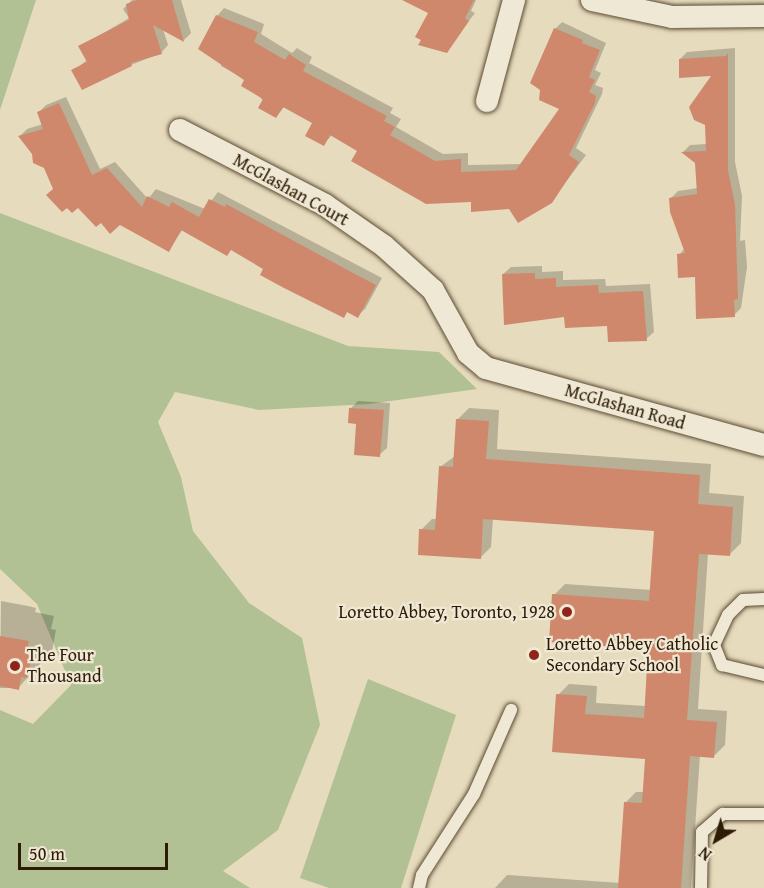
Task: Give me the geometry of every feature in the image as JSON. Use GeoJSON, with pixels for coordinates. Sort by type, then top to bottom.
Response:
{"type":"FeatureCollection","features":[{"type":"Feature","properties":{"kind":"street"},"geometry":{"type":"LineString","coordinates":[[488,101],[514,0]]}},
{"type":"Feature","properties":{"kind":"street"},"geometry":{"type":"LineString","coordinates":[[592,0],[672,17],[764,15]]}},
{"type":"Feature","properties":{"kind":"street","name":"McGlashan Court"},"geometry":{"type":"LineString","coordinates":[[180,130],[325,205],[384,246],[433,290],[468,353],[486,368]]}},
{"type":"Feature","properties":{"kind":"street","name":"McGlashan Road"},"geometry":{"type":"LineString","coordinates":[[486,368],[764,446]]}},
{"type":"Feature","properties":{"kind":"lane"},"geometry":{"type":"LineString","coordinates":[[764,599],[743,600],[728,615],[714,645],[722,665],[764,675]]}},
{"type":"Feature","properties":{"kind":"lane"},"geometry":{"type":"LineString","coordinates":[[419,888],[422,875],[474,794],[512,711]]}},
{"type":"Feature","properties":{"kind":"lane"},"geometry":{"type":"LineString","coordinates":[[701,888],[702,832],[723,814],[764,814]]}},
{"type":"Feature","properties":{"kind":"green space"},"geometry":{"type":"Polygon","coordinates":[[[0,0],[36,0],[0,110],[0,0]]]}},
{"type":"Feature","properties":{"kind":"green space"},"geometry":{"type":"Polygon","coordinates":[[[0,213],[348,346],[439,352],[477,389],[369,404],[259,410],[175,392],[158,422],[181,477],[193,531],[249,603],[302,638],[320,725],[278,830],[223,871],[250,888],[0,888],[0,710],[33,724],[71,685],[37,604],[0,569],[0,213]]]}},
{"type":"Feature","properties":{"kind":"green space"},"geometry":{"type":"Polygon","coordinates":[[[368,679],[456,715],[401,888],[329,888],[300,878],[368,679]]]}},
{"type":"Feature","properties":{"kind":"building"},"geometry":{"type":"Polygon","coordinates":[[[137,0],[172,0],[184,42],[153,25],[162,54],[131,63],[132,66],[82,90],[71,70],[87,62],[78,46],[129,20],[126,4],[137,0]]]}},
{"type":"Feature","properties":{"kind":"building"},"geometry":{"type":"Polygon","coordinates":[[[402,0],[474,0],[465,18],[469,21],[447,53],[418,45],[421,40],[415,37],[428,13],[402,0]]]}},
{"type":"Feature","properties":{"kind":"building"},"geometry":{"type":"Polygon","coordinates":[[[216,15],[258,32],[254,42],[285,60],[289,54],[306,65],[303,71],[387,116],[384,121],[395,127],[390,135],[435,161],[461,159],[461,172],[516,170],[559,109],[539,100],[540,90],[530,83],[554,28],[600,50],[589,77],[595,80],[589,92],[596,96],[595,103],[569,155],[579,162],[552,203],[518,223],[509,209],[471,212],[471,202],[426,204],[351,161],[357,151],[330,135],[324,146],[305,136],[312,123],[283,107],[276,118],[258,108],[263,99],[241,86],[244,80],[198,49],[216,15]]]}},
{"type":"Feature","properties":{"kind":"building"},"geometry":{"type":"Polygon","coordinates":[[[728,53],[728,170],[735,205],[738,299],[734,300],[735,317],[696,319],[695,277],[678,278],[677,254],[685,253],[670,212],[669,198],[697,194],[695,163],[681,152],[706,151],[705,125],[694,120],[689,107],[711,76],[679,78],[679,59],[726,56],[728,53]]]}},
{"type":"Feature","properties":{"kind":"building"},"geometry":{"type":"Polygon","coordinates":[[[59,103],[92,175],[107,168],[142,207],[147,196],[169,207],[172,202],[199,217],[209,199],[225,207],[226,204],[376,285],[358,318],[347,312],[344,318],[260,275],[263,269],[231,250],[227,256],[181,230],[169,252],[120,225],[110,234],[101,223],[96,227],[78,208],[72,213],[67,208],[62,212],[46,195],[53,189],[44,168],[33,163],[32,154],[18,136],[43,129],[37,112],[59,103]]]}},
{"type":"Feature","properties":{"kind":"building"},"geometry":{"type":"Polygon","coordinates":[[[535,273],[535,279],[556,278],[556,287],[598,285],[599,293],[643,291],[647,341],[608,342],[607,326],[565,328],[564,317],[504,325],[502,274],[535,273]]]}},
{"type":"Feature","properties":{"kind":"building"},"geometry":{"type":"Polygon","coordinates":[[[349,408],[384,410],[380,457],[354,455],[356,424],[348,423],[349,408]]]}},
{"type":"Feature","properties":{"kind":"building"},"geometry":{"type":"Polygon","coordinates":[[[456,419],[489,421],[486,459],[700,475],[698,504],[733,507],[730,556],[699,554],[687,720],[717,722],[714,758],[690,756],[681,888],[618,888],[624,802],[642,803],[645,759],[552,752],[556,694],[587,696],[585,714],[644,718],[648,649],[549,642],[552,594],[649,601],[654,531],[483,519],[481,559],[418,555],[419,529],[435,530],[439,466],[453,467],[456,419]]]}},
{"type":"Feature","properties":{"kind":"building","name":"The Four Thousand"},"geometry":{"type":"Polygon","coordinates":[[[0,636],[29,641],[26,654],[32,655],[27,678],[21,677],[19,690],[0,686],[0,636]]]}},
{"type":"Feature","properties":{"kind":"place","name":"Loretto Abbey, Toronto, 1928"},"geometry":{"type":"Point","coordinates":[567,612]}},
{"type":"Feature","properties":{"kind":"place","name":"Loretto Abbey Catholic Secondary School"},"geometry":{"type":"Point","coordinates":[534,655]}},
{"type":"Feature","properties":{"kind":"place","name":"The Four Thousand"},"geometry":{"type":"Point","coordinates":[15,666]}}]}
